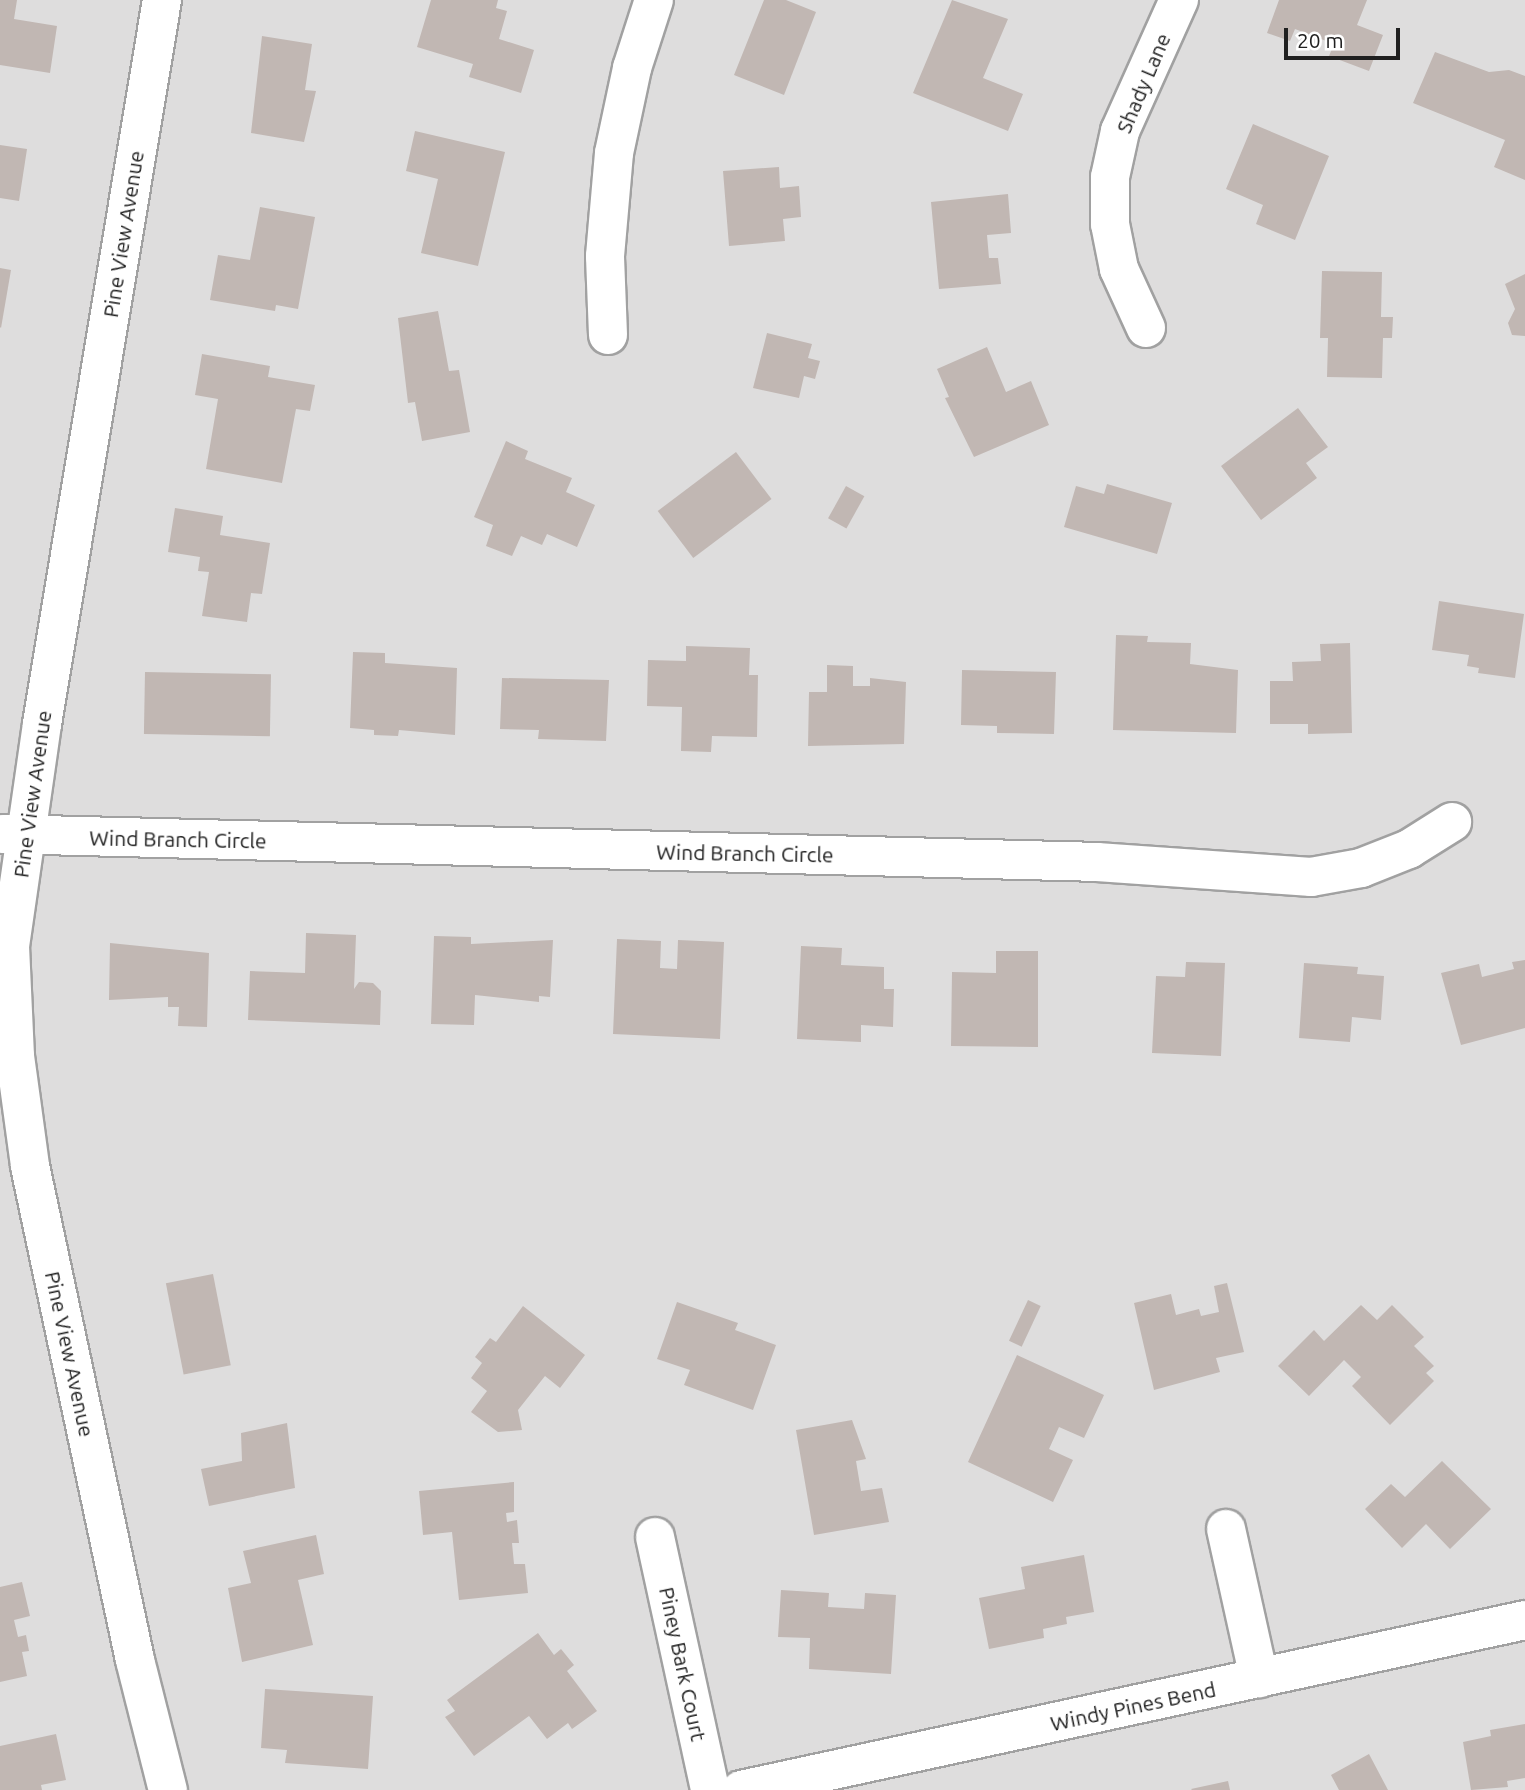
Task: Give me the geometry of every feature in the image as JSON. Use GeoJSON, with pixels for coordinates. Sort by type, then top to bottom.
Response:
{"type":"FeatureCollection","features":[{"type":"Feature","properties":{"kind":"street","name":"Pine View Avenue"},"geometry":{"type":"LineString","coordinates":[[162,0],[13,835],[10,946],[15,1056],[30,1166],[135,1660],[168,1790]]}},
{"type":"Feature","properties":{"kind":"street"},"geometry":{"type":"LineString","coordinates":[[608,335],[606,257],[614,153],[632,68],[654,0]]}},
{"type":"Feature","properties":{"kind":"street","name":"Shady Lane"},"geometry":{"type":"LineString","coordinates":[[1146,328],[1119,269],[1110,224],[1110,177],[1120,131],[1179,0]]}},
{"type":"Feature","properties":{"kind":"street","name":"Wind Branch Circle"},"geometry":{"type":"LineString","coordinates":[[13,835],[1097,862],[1311,877],[1373,863],[1409,849],[1452,822]]}},
{"type":"Feature","properties":{"kind":"street"},"geometry":{"type":"LineString","coordinates":[[1226,1530],[1259,1678]]}},
{"type":"Feature","properties":{"kind":"street","name":"Piney Bark Court"},"geometry":{"type":"LineString","coordinates":[[655,1537],[710,1790]]}},
{"type":"Feature","properties":{"kind":"street","name":"Windy Pines Bend"},"geometry":{"type":"LineString","coordinates":[[741,1790],[1525,1620]]}},
{"type":"Feature","properties":{"kind":"shaded area"},"geometry":{"type":"Polygon","coordinates":[[[0,0],[1525,0],[1525,1790],[0,1790],[0,0]]]}},
{"type":"Feature","properties":{"kind":"building"},"geometry":{"type":"Polygon","coordinates":[[[0,0],[17,0],[14,19],[57,26],[50,73],[0,65],[0,0]]]}},
{"type":"Feature","properties":{"kind":"building"},"geometry":{"type":"Polygon","coordinates":[[[431,0],[498,0],[496,8],[507,11],[499,39],[534,50],[521,93],[469,77],[473,64],[417,47],[431,0]]]}},
{"type":"Feature","properties":{"kind":"building"},"geometry":{"type":"Polygon","coordinates":[[[764,0],[786,0],[816,12],[784,95],[734,75],[764,0]]]}},
{"type":"Feature","properties":{"kind":"building"},"geometry":{"type":"Polygon","coordinates":[[[952,0],[1008,19],[983,78],[1023,94],[1008,131],[913,93],[952,0]]]}},
{"type":"Feature","properties":{"kind":"building"},"geometry":{"type":"Polygon","coordinates":[[[1279,0],[1367,0],[1357,25],[1383,35],[1369,71],[1329,56],[1334,44],[1295,29],[1290,41],[1267,33],[1279,0]]]}},
{"type":"Feature","properties":{"kind":"building"},"geometry":{"type":"Polygon","coordinates":[[[262,36],[312,44],[305,90],[316,91],[304,142],[251,133],[262,36]]]}},
{"type":"Feature","properties":{"kind":"building"},"geometry":{"type":"Polygon","coordinates":[[[1435,52],[1489,72],[1509,70],[1525,76],[1525,180],[1494,167],[1505,140],[1413,103],[1435,52]]]}},
{"type":"Feature","properties":{"kind":"building"},"geometry":{"type":"Polygon","coordinates":[[[1253,124],[1329,156],[1295,240],[1256,224],[1263,205],[1226,189],[1253,124]]]}},
{"type":"Feature","properties":{"kind":"building"},"geometry":{"type":"Polygon","coordinates":[[[415,131],[505,152],[478,266],[421,253],[438,179],[406,171],[415,131]]]}},
{"type":"Feature","properties":{"kind":"building"},"geometry":{"type":"Polygon","coordinates":[[[0,145],[27,149],[19,201],[0,198],[0,145]]]}},
{"type":"Feature","properties":{"kind":"building"},"geometry":{"type":"Polygon","coordinates":[[[779,167],[780,188],[799,186],[801,217],[783,219],[785,241],[729,246],[723,171],[779,167]]]}},
{"type":"Feature","properties":{"kind":"building"},"geometry":{"type":"Polygon","coordinates":[[[1008,194],[1011,233],[987,235],[989,258],[998,258],[1001,284],[939,289],[931,202],[1008,194]]]}},
{"type":"Feature","properties":{"kind":"building"},"geometry":{"type":"Polygon","coordinates":[[[260,207],[315,217],[298,309],[276,305],[275,311],[210,300],[218,255],[250,260],[260,207]]]}},
{"type":"Feature","properties":{"kind":"building"},"geometry":{"type":"Polygon","coordinates":[[[0,268],[11,270],[1,328],[0,327],[0,268]]]}},
{"type":"Feature","properties":{"kind":"building"},"geometry":{"type":"Polygon","coordinates":[[[1322,271],[1382,272],[1381,317],[1393,317],[1392,338],[1383,338],[1382,378],[1327,377],[1328,338],[1320,338],[1322,271]]]}},
{"type":"Feature","properties":{"kind":"building"},"geometry":{"type":"Polygon","coordinates":[[[1525,274],[1525,336],[1512,335],[1508,323],[1515,309],[1505,284],[1525,274]]]}},
{"type":"Feature","properties":{"kind":"building"},"geometry":{"type":"Polygon","coordinates":[[[438,311],[449,371],[459,370],[470,432],[422,441],[415,402],[408,403],[398,318],[438,311]]]}},
{"type":"Feature","properties":{"kind":"building"},"geometry":{"type":"Polygon","coordinates":[[[767,333],[812,344],[808,358],[820,361],[815,379],[804,376],[799,398],[753,388],[767,333]]]}},
{"type":"Feature","properties":{"kind":"building"},"geometry":{"type":"Polygon","coordinates":[[[987,347],[1006,392],[1031,381],[1049,425],[974,457],[945,398],[949,397],[937,369],[987,347]]]}},
{"type":"Feature","properties":{"kind":"building"},"geometry":{"type":"Polygon","coordinates":[[[202,354],[270,366],[268,377],[315,385],[310,411],[296,409],[282,483],[206,469],[218,399],[195,395],[202,354]]]}},
{"type":"Feature","properties":{"kind":"building"},"geometry":{"type":"Polygon","coordinates":[[[1298,408],[1328,447],[1306,463],[1317,478],[1261,520],[1221,466],[1298,408]]]}},
{"type":"Feature","properties":{"kind":"building"},"geometry":{"type":"Polygon","coordinates":[[[506,441],[528,451],[525,459],[572,478],[566,492],[595,505],[577,547],[547,534],[542,545],[521,536],[512,556],[486,546],[493,525],[474,517],[506,441]]]}},
{"type":"Feature","properties":{"kind":"building"},"geometry":{"type":"Polygon","coordinates":[[[736,452],[772,499],[693,558],[658,511],[736,452]]]}},
{"type":"Feature","properties":{"kind":"building"},"geometry":{"type":"Polygon","coordinates":[[[1107,484],[1172,503],[1157,554],[1064,527],[1076,486],[1104,494],[1107,484]]]}},
{"type":"Feature","properties":{"kind":"building"},"geometry":{"type":"Polygon","coordinates":[[[846,486],[864,496],[846,529],[828,518],[846,486]]]}},
{"type":"Feature","properties":{"kind":"building"},"geometry":{"type":"Polygon","coordinates":[[[175,508],[223,516],[220,535],[270,543],[262,594],[251,593],[247,622],[202,616],[209,572],[198,571],[200,557],[168,552],[175,508]]]}},
{"type":"Feature","properties":{"kind":"building"},"geometry":{"type":"Polygon","coordinates":[[[1439,601],[1524,614],[1515,678],[1478,673],[1479,668],[1467,666],[1469,655],[1432,650],[1439,601]]]}},
{"type":"Feature","properties":{"kind":"building"},"geometry":{"type":"Polygon","coordinates":[[[1116,635],[1148,636],[1147,642],[1191,643],[1190,664],[1238,670],[1236,733],[1113,730],[1116,635]]]}},
{"type":"Feature","properties":{"kind":"building"},"geometry":{"type":"Polygon","coordinates":[[[1350,643],[1352,733],[1308,734],[1308,724],[1270,724],[1270,681],[1293,681],[1292,662],[1321,661],[1320,644],[1350,643]]]}},
{"type":"Feature","properties":{"kind":"building"},"geometry":{"type":"Polygon","coordinates":[[[686,646],[750,648],[749,675],[758,675],[757,737],[712,736],[711,752],[681,751],[682,707],[647,706],[648,660],[686,661],[686,646]]]}},
{"type":"Feature","properties":{"kind":"building"},"geometry":{"type":"Polygon","coordinates":[[[353,652],[385,653],[385,663],[457,668],[455,735],[399,730],[398,736],[374,735],[374,730],[350,728],[353,652]]]}},
{"type":"Feature","properties":{"kind":"building"},"geometry":{"type":"Polygon","coordinates":[[[827,665],[853,666],[853,686],[870,686],[870,678],[906,682],[904,744],[808,746],[809,692],[827,692],[827,665]]]}},
{"type":"Feature","properties":{"kind":"building"},"geometry":{"type":"Polygon","coordinates":[[[962,670],[1056,672],[1054,734],[997,733],[997,726],[961,725],[962,670]]]}},
{"type":"Feature","properties":{"kind":"building"},"geometry":{"type":"Polygon","coordinates":[[[145,672],[271,674],[270,736],[144,734],[145,672]]]}},
{"type":"Feature","properties":{"kind":"building"},"geometry":{"type":"Polygon","coordinates":[[[502,678],[609,680],[606,741],[538,739],[539,730],[500,729],[502,678]]]}},
{"type":"Feature","properties":{"kind":"building"},"geometry":{"type":"Polygon","coordinates":[[[306,933],[356,935],[354,989],[359,982],[373,983],[381,991],[380,1025],[248,1020],[250,971],[305,973],[306,933]]]}},
{"type":"Feature","properties":{"kind":"building"},"geometry":{"type":"Polygon","coordinates":[[[434,936],[471,937],[471,944],[553,940],[550,997],[539,996],[539,1002],[475,995],[474,1025],[431,1024],[434,936]]]}},
{"type":"Feature","properties":{"kind":"building"},"geometry":{"type":"Polygon","coordinates":[[[617,939],[661,941],[660,968],[677,969],[678,940],[724,942],[720,1039],[613,1034],[617,939]]]}},
{"type":"Feature","properties":{"kind":"building"},"geometry":{"type":"Polygon","coordinates":[[[110,943],[209,953],[207,1027],[178,1026],[179,1007],[168,1007],[168,997],[109,1000],[110,943]]]}},
{"type":"Feature","properties":{"kind":"building"},"geometry":{"type":"Polygon","coordinates":[[[801,946],[842,948],[841,965],[884,967],[884,989],[894,989],[893,1027],[861,1025],[861,1042],[797,1039],[801,946]]]}},
{"type":"Feature","properties":{"kind":"building"},"geometry":{"type":"Polygon","coordinates":[[[996,951],[1038,951],[1038,1047],[951,1046],[952,972],[996,973],[996,951]]]}},
{"type":"Feature","properties":{"kind":"building"},"geometry":{"type":"Polygon","coordinates":[[[1525,960],[1525,1028],[1461,1045],[1441,973],[1479,964],[1482,977],[1514,969],[1512,962],[1525,960]]]}},
{"type":"Feature","properties":{"kind":"building"},"geometry":{"type":"Polygon","coordinates":[[[1186,962],[1225,963],[1221,1056],[1152,1053],[1156,976],[1185,977],[1186,962]]]}},
{"type":"Feature","properties":{"kind":"building"},"geometry":{"type":"Polygon","coordinates":[[[1304,963],[1358,967],[1357,974],[1384,976],[1381,1020],[1352,1017],[1350,1042],[1299,1038],[1304,963]]]}},
{"type":"Feature","properties":{"kind":"building"},"geometry":{"type":"Polygon","coordinates":[[[213,1274],[231,1365],[184,1374],[166,1283],[213,1274]]]}},
{"type":"Feature","properties":{"kind":"building"},"geometry":{"type":"Polygon","coordinates":[[[1227,1283],[1244,1352],[1216,1358],[1220,1372],[1154,1390],[1134,1303],[1171,1294],[1176,1315],[1199,1309],[1201,1316],[1219,1312],[1214,1286],[1227,1283]]]}},
{"type":"Feature","properties":{"kind":"building"},"geometry":{"type":"Polygon","coordinates":[[[1028,1300],[1041,1306],[1022,1347],[1009,1341],[1028,1300]]]}},
{"type":"Feature","properties":{"kind":"building"},"geometry":{"type":"Polygon","coordinates":[[[677,1302],[738,1323],[735,1330],[776,1345],[753,1410],[684,1385],[690,1370],[657,1359],[677,1302]]]}},
{"type":"Feature","properties":{"kind":"building"},"geometry":{"type":"Polygon","coordinates":[[[1361,1305],[1377,1320],[1392,1305],[1424,1337],[1414,1346],[1434,1366],[1426,1373],[1434,1381],[1390,1425],[1352,1386],[1361,1377],[1344,1360],[1309,1396],[1278,1366],[1314,1330],[1324,1341],[1361,1305]]]}},
{"type":"Feature","properties":{"kind":"building"},"geometry":{"type":"Polygon","coordinates":[[[523,1306],[585,1355],[560,1388],[545,1376],[518,1410],[522,1430],[498,1432],[471,1412],[487,1391],[471,1378],[482,1363],[475,1357],[490,1338],[496,1342],[523,1306]]]}},
{"type":"Feature","properties":{"kind":"building"},"geometry":{"type":"Polygon","coordinates":[[[1017,1355],[1104,1395],[1084,1438],[1059,1427],[1049,1449],[1073,1460],[1053,1502],[968,1462],[1017,1355]]]}},
{"type":"Feature","properties":{"kind":"building"},"geometry":{"type":"Polygon","coordinates":[[[852,1420],[866,1459],[856,1461],[861,1491],[882,1488],[889,1522],[814,1535],[796,1430],[852,1420]]]}},
{"type":"Feature","properties":{"kind":"building"},"geometry":{"type":"Polygon","coordinates":[[[287,1423],[295,1488],[209,1506],[201,1469],[242,1461],[241,1433],[287,1423]]]}},
{"type":"Feature","properties":{"kind":"building"},"geometry":{"type":"Polygon","coordinates":[[[1442,1461],[1491,1509],[1450,1549],[1426,1524],[1402,1548],[1365,1509],[1391,1484],[1405,1497],[1442,1461]]]}},
{"type":"Feature","properties":{"kind":"building"},"geometry":{"type":"Polygon","coordinates":[[[514,1482],[514,1512],[506,1513],[507,1522],[517,1520],[519,1543],[512,1543],[514,1564],[525,1564],[528,1593],[459,1600],[452,1532],[423,1535],[419,1491],[514,1482]]]}},
{"type":"Feature","properties":{"kind":"building"},"geometry":{"type":"Polygon","coordinates":[[[316,1535],[324,1574],[298,1580],[313,1645],[242,1662],[228,1588],[251,1583],[243,1551],[316,1535]]]}},
{"type":"Feature","properties":{"kind":"building"},"geometry":{"type":"Polygon","coordinates":[[[1084,1555],[1094,1612],[1066,1617],[1067,1624],[1043,1629],[1044,1638],[989,1649],[979,1598],[1025,1589],[1021,1567],[1084,1555]]]}},
{"type":"Feature","properties":{"kind":"building"},"geometry":{"type":"Polygon","coordinates":[[[22,1582],[30,1616],[14,1620],[18,1637],[26,1635],[29,1651],[22,1652],[27,1676],[0,1682],[0,1587],[22,1582]]]}},
{"type":"Feature","properties":{"kind":"building"},"geometry":{"type":"Polygon","coordinates":[[[781,1590],[829,1593],[828,1607],[864,1609],[865,1593],[896,1595],[891,1674],[809,1669],[810,1638],[778,1637],[781,1590]]]}},
{"type":"Feature","properties":{"kind":"building"},"geometry":{"type":"Polygon","coordinates":[[[538,1633],[554,1655],[561,1649],[574,1665],[567,1671],[597,1711],[572,1729],[568,1723],[547,1739],[529,1716],[474,1756],[445,1717],[455,1711],[447,1700],[538,1633]]]}},
{"type":"Feature","properties":{"kind":"building"},"geometry":{"type":"Polygon","coordinates":[[[265,1689],[373,1696],[368,1769],[285,1763],[287,1750],[261,1748],[265,1689]]]}},
{"type":"Feature","properties":{"kind":"building"},"geometry":{"type":"Polygon","coordinates":[[[1525,1724],[1525,1778],[1507,1781],[1508,1787],[1471,1790],[1463,1742],[1491,1736],[1490,1730],[1525,1724]]]}},
{"type":"Feature","properties":{"kind":"building"},"geometry":{"type":"Polygon","coordinates":[[[56,1734],[66,1780],[41,1785],[42,1790],[0,1790],[0,1746],[56,1734]]]}},
{"type":"Feature","properties":{"kind":"building"},"geometry":{"type":"Polygon","coordinates":[[[1369,1754],[1388,1790],[1339,1790],[1331,1775],[1369,1754]]]}},
{"type":"Feature","properties":{"kind":"building"},"geometry":{"type":"Polygon","coordinates":[[[1228,1781],[1230,1790],[1191,1789],[1228,1781]]]}}]}
